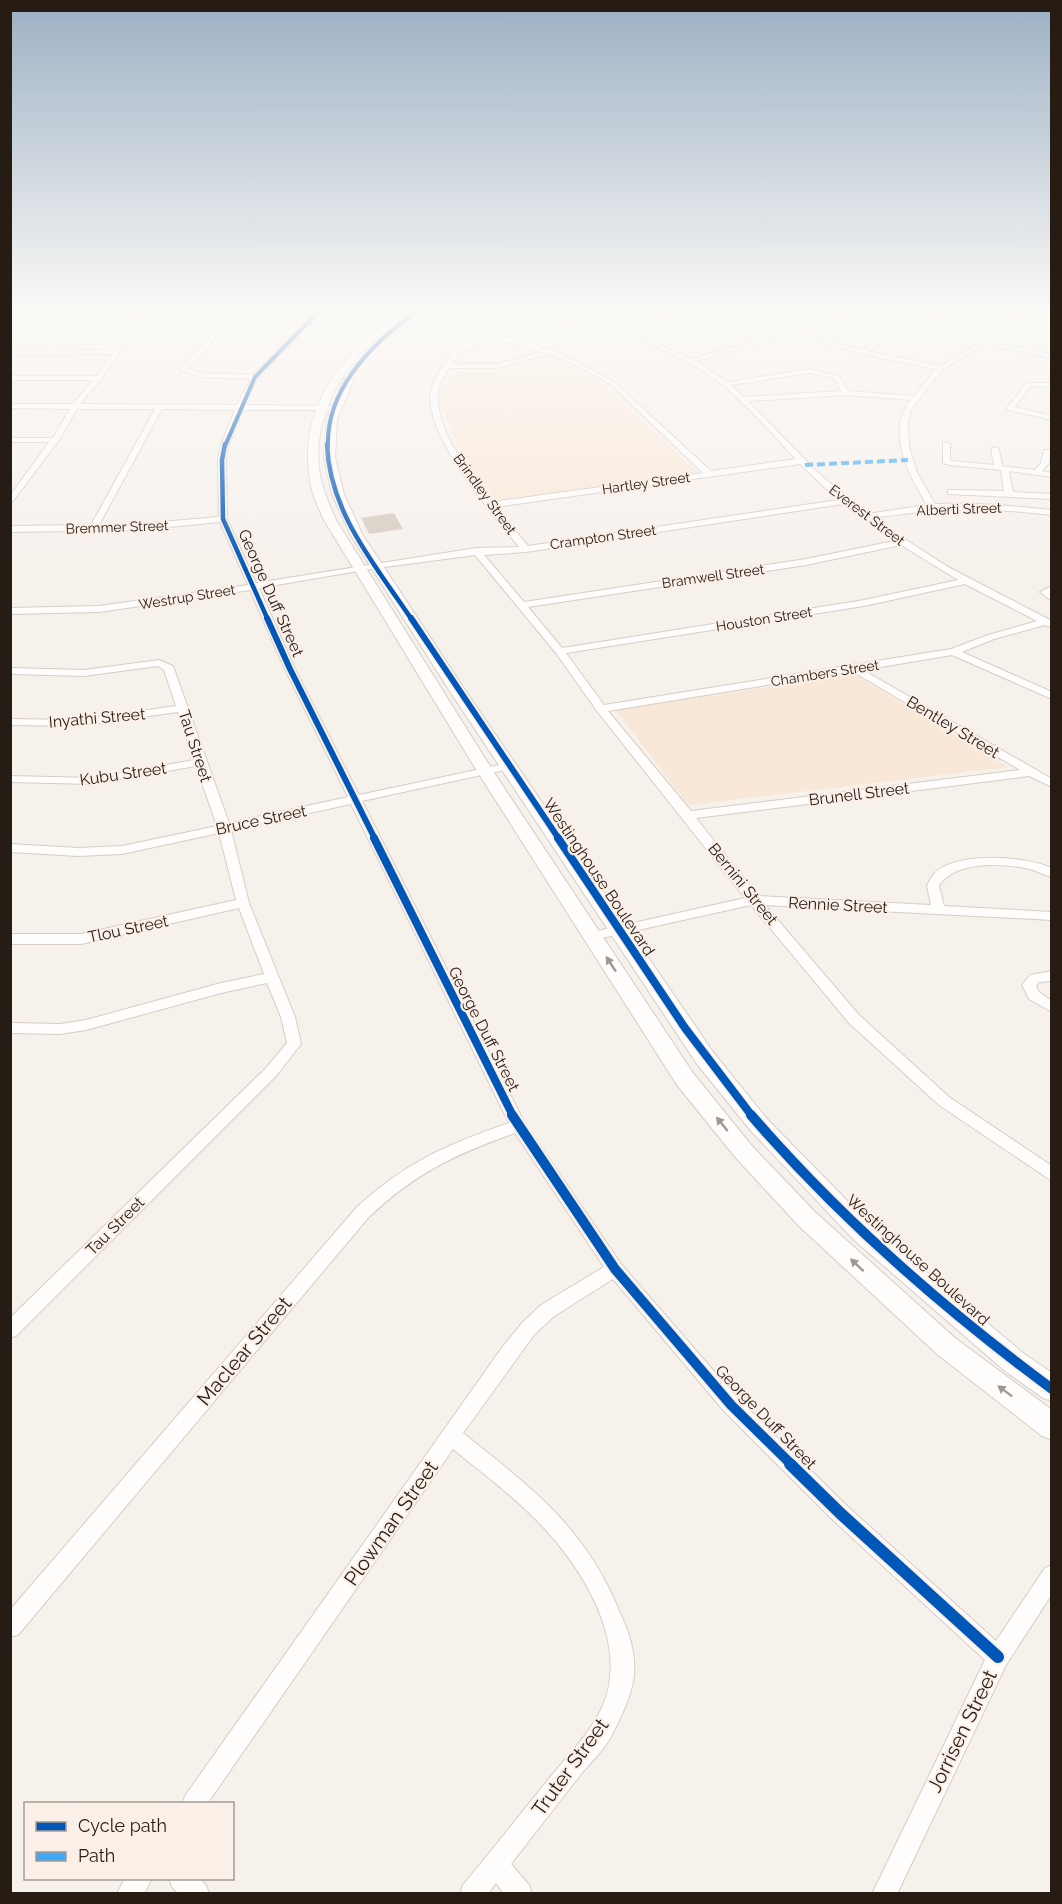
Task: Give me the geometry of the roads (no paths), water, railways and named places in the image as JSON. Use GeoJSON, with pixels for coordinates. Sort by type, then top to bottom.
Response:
{"type":"FeatureCollection","features":[{"type":"Feature","properties":{"kind":"street"},"geometry":{"type":"LineString","coordinates":[[10,503],[84,396]]}},
{"type":"Feature","properties":{"kind":"street","name":"George Duff Street"},"geometry":{"type":"LineString","coordinates":[[245,396],[224,447],[222,460],[223,519],[291,669],[518,1126],[615,1269],[731,1405],[840,1513],[998,1657]]}},
{"type":"Feature","properties":{"kind":"street","name":"Westinghouse Boulevard"},"geometry":{"type":"LineString","coordinates":[[328,408],[330,396]]}},
{"type":"Feature","properties":{"kind":"street","name":"Westinghouse Boulevard"},"geometry":{"type":"LineString","coordinates":[[337,396],[313,438],[316,485],[330,520],[369,567],[509,766],[705,1058],[759,1125],[863,1233],[1014,1362],[1052,1389]]}},
{"type":"Feature","properties":{"kind":"street","name":"Brindley Street"},"geometry":{"type":"LineString","coordinates":[[434,396],[434,408],[440,427],[450,446],[491,506],[526,549]]}},
{"type":"Feature","properties":{"kind":"street"},"geometry":{"type":"LineString","coordinates":[[626,396],[709,474]]}},
{"type":"Feature","properties":{"kind":"street","name":"Everest Street"},"geometry":{"type":"LineString","coordinates":[[738,396],[801,461],[845,501],[966,581],[1048,623]]}},
{"type":"Feature","properties":{"kind":"street"},"geometry":{"type":"LineString","coordinates":[[741,399],[796,396]]}},
{"type":"Feature","properties":{"kind":"street"},"geometry":{"type":"LineString","coordinates":[[885,396],[915,398],[905,415],[904,448],[912,472],[932,507]]}},
{"type":"Feature","properties":{"kind":"street"},"geometry":{"type":"LineString","coordinates":[[1020,396],[1011,408],[1052,418]]}},
{"type":"Feature","properties":{"kind":"street"},"geometry":{"type":"LineString","coordinates":[[10,406],[328,408]]}},
{"type":"Feature","properties":{"kind":"street"},"geometry":{"type":"LineString","coordinates":[[93,529],[160,406]]}},
{"type":"Feature","properties":{"kind":"street"},"geometry":{"type":"LineString","coordinates":[[10,440],[55,440]]}},
{"type":"Feature","properties":{"kind":"street"},"geometry":{"type":"LineString","coordinates":[[946,444],[948,463],[1052,475]]}},
{"type":"Feature","properties":{"kind":"street"},"geometry":{"type":"LineString","coordinates":[[995,449],[1009,494]]}},
{"type":"Feature","properties":{"kind":"street"},"geometry":{"type":"LineString","coordinates":[[1037,472],[1045,463],[1047,452]]}},
{"type":"Feature","properties":{"kind":"street","name":"Hartley Street"},"geometry":{"type":"LineString","coordinates":[[491,506],[801,461]]}},
{"type":"Feature","properties":{"kind":"street"},"geometry":{"type":"LineString","coordinates":[[951,492],[1052,497]]}},
{"type":"Feature","properties":{"kind":"street","name":"Crampton Street"},"geometry":{"type":"LineString","coordinates":[[369,567],[476,551],[526,549],[845,501]]}},
{"type":"Feature","properties":{"kind":"street","name":"Alberti Street"},"geometry":{"type":"LineString","coordinates":[[867,516],[932,507],[1011,508],[1052,513]]}},
{"type":"Feature","properties":{"kind":"street","name":"Bremmer Street"},"geometry":{"type":"LineString","coordinates":[[10,529],[93,529],[223,519]]}},
{"type":"Feature","properties":{"kind":"street","name":"Bramwell Street"},"geometry":{"type":"LineString","coordinates":[[522,604],[806,562],[904,542]]}},
{"type":"Feature","properties":{"kind":"street","name":"Bernini Street"},"geometry":{"type":"LineString","coordinates":[[476,551],[560,651],[601,709],[754,900],[854,1019],[944,1101],[1052,1175]]}},
{"type":"Feature","properties":{"kind":"street","name":"Westinghouse Boulevard"},"geometry":{"type":"LineString","coordinates":[[369,567],[485,771],[685,1079],[752,1160],[807,1219],[946,1346],[1052,1427]]}},
{"type":"Feature","properties":{"kind":"street","name":"Westrup Street"},"geometry":{"type":"LineString","coordinates":[[10,611],[108,609],[369,567]]}},
{"type":"Feature","properties":{"kind":"street","name":"Houston Street"},"geometry":{"type":"LineString","coordinates":[[560,651],[864,603],[966,581]]}},
{"type":"Feature","properties":{"kind":"street"},"geometry":{"type":"LineString","coordinates":[[1052,589],[1045,592],[1052,598]]}},
{"type":"Feature","properties":{"kind":"street","name":"Chambers Street"},"geometry":{"type":"LineString","coordinates":[[601,709],[953,652],[991,637],[1048,623]]}},
{"type":"Feature","properties":{"kind":"street"},"geometry":{"type":"LineString","coordinates":[[953,652],[1052,696]]}},
{"type":"Feature","properties":{"kind":"street","name":"Tau Street"},"geometry":{"type":"LineString","coordinates":[[10,671],[84,673],[164,664],[169,668],[224,827],[243,903],[293,1032],[294,1044],[289,1053],[10,1330]]}},
{"type":"Feature","properties":{"kind":"street","name":"Bentley Street"},"geometry":{"type":"LineString","coordinates":[[855,669],[1052,784]]}},
{"type":"Feature","properties":{"kind":"street","name":"Inyathi Street"},"geometry":{"type":"LineString","coordinates":[[10,722],[76,723],[183,708]]}},
{"type":"Feature","properties":{"kind":"street","name":"Kubu Street"},"geometry":{"type":"LineString","coordinates":[[10,779],[92,781],[200,762]]}},
{"type":"Feature","properties":{"kind":"street","name":"Bruce Street"},"geometry":{"type":"LineString","coordinates":[[10,848],[106,851],[153,844],[509,766]]}},
{"type":"Feature","properties":{"kind":"street","name":"Brunell Street"},"geometry":{"type":"LineString","coordinates":[[688,815],[1030,772]]}},
{"type":"Feature","properties":{"kind":"street"},"geometry":{"type":"LineString","coordinates":[[939,910],[933,886],[937,876],[946,871],[979,863],[1003,862],[1038,866],[1052,873]]}},
{"type":"Feature","properties":{"kind":"street","name":"Rennie Street"},"geometry":{"type":"LineString","coordinates":[[592,936],[754,900],[1052,916]]}},
{"type":"Feature","properties":{"kind":"street","name":"Tlou Street"},"geometry":{"type":"LineString","coordinates":[[10,939],[81,939],[243,903]]}},
{"type":"Feature","properties":{"kind":"street"},"geometry":{"type":"LineString","coordinates":[[1052,976],[1035,978],[1029,985],[1029,990],[1036,998],[1052,1007]]}},
{"type":"Feature","properties":{"kind":"street"},"geometry":{"type":"LineString","coordinates":[[10,1028],[60,1029],[86,1025],[212,990],[271,977]]}},
{"type":"Feature","properties":{"kind":"street","name":"Maclear Street"},"geometry":{"type":"LineString","coordinates":[[10,1628],[362,1213],[401,1179],[438,1157],[518,1126]]}},
{"type":"Feature","properties":{"kind":"street","name":"Plowman Street"},"geometry":{"type":"LineString","coordinates":[[194,1802],[507,1355],[528,1329],[547,1311],[615,1269]]}},
{"type":"Feature","properties":{"kind":"street","name":"Truter Street"},"geometry":{"type":"LineString","coordinates":[[452,1436],[535,1504],[573,1550],[602,1596],[615,1623],[623,1648],[623,1674],[616,1700],[603,1729],[496,1866],[472,1893]]}},
{"type":"Feature","properties":{"kind":"street","name":"Jorrisen Street"},"geometry":{"type":"LineString","coordinates":[[884,1893],[998,1657],[1052,1575]]}},
{"type":"Feature","properties":{"kind":"street"},"geometry":{"type":"LineString","coordinates":[[496,1866],[520,1893]]}},
{"type":"Feature","properties":{"kind":"street"},"geometry":{"type":"LineString","coordinates":[[129,1893],[139,1880]]}},
{"type":"Feature","properties":{"kind":"street"},"geometry":{"type":"LineString","coordinates":[[183,1880],[197,1893]]}}]}
